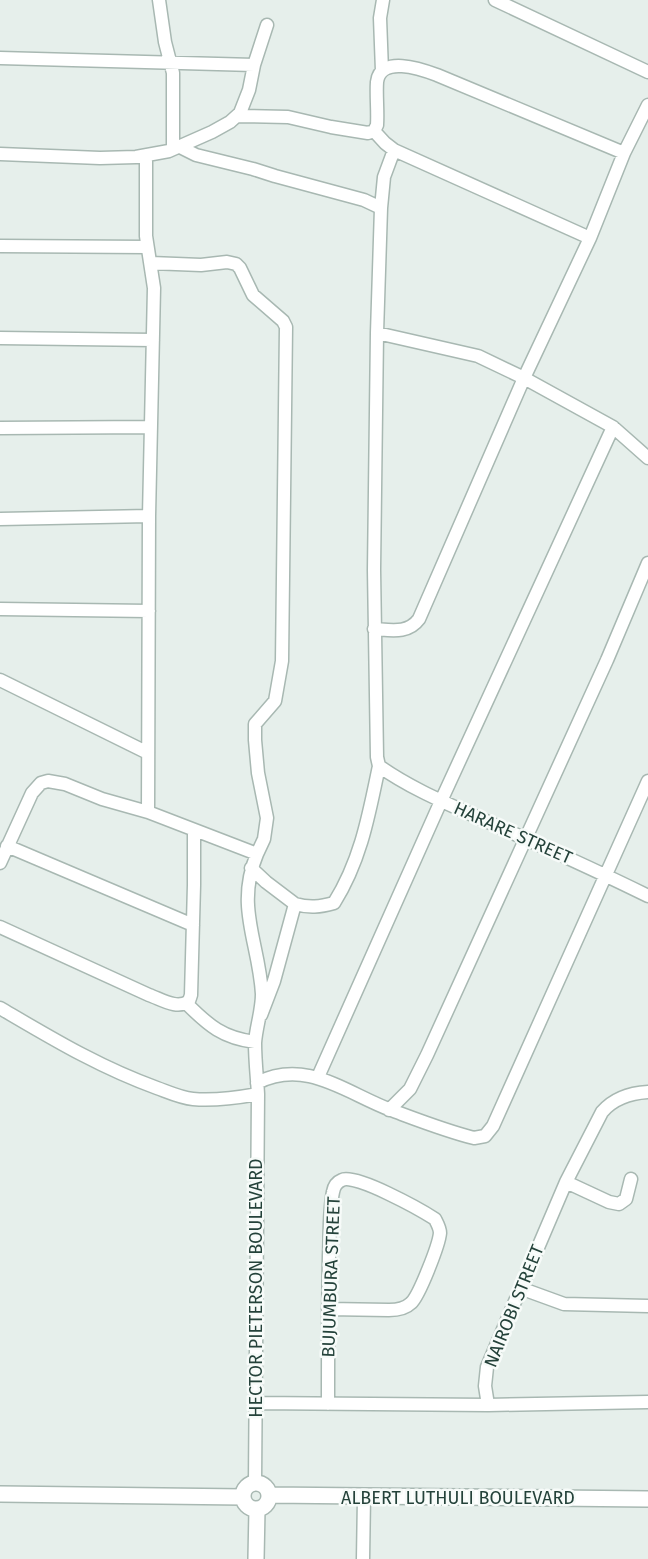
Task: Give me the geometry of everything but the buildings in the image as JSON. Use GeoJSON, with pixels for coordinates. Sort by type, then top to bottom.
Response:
{"type":"FeatureCollection","features":[{"type":"Feature","properties":{"kind":"street"},"geometry":{"type":"LineString","coordinates":[[159,0],[165,42],[173,78],[176,148]]}},
{"type":"Feature","properties":{"kind":"street"},"geometry":{"type":"LineString","coordinates":[[238,116],[288,116],[359,133],[368,133],[374,130],[377,125],[378,114],[377,82],[382,71],[380,18],[383,0]]}},
{"type":"Feature","properties":{"kind":"street"},"geometry":{"type":"LineString","coordinates":[[495,0],[648,72]]}},
{"type":"Feature","properties":{"kind":"street"},"geometry":{"type":"LineString","coordinates":[[0,154],[100,158],[146,156],[176,148],[224,126],[238,116],[249,90],[254,65],[267,25]]}},
{"type":"Feature","properties":{"kind":"street"},"geometry":{"type":"LineString","coordinates":[[0,58],[254,65]]}},
{"type":"Feature","properties":{"kind":"street"},"geometry":{"type":"LineString","coordinates":[[382,71],[388,67],[400,66],[423,70],[624,153]]}},
{"type":"Feature","properties":{"kind":"street"},"geometry":{"type":"LineString","coordinates":[[374,629],[400,630],[415,624],[419,618],[524,378],[590,238],[624,153],[648,106]]}},
{"type":"Feature","properties":{"kind":"street"},"geometry":{"type":"LineString","coordinates":[[374,130],[394,150],[590,238]]}},
{"type":"Feature","properties":{"kind":"street"},"geometry":{"type":"LineString","coordinates":[[176,148],[364,200],[381,208]]}},
{"type":"Feature","properties":{"kind":"street"},"geometry":{"type":"LineString","coordinates":[[251,868],[295,904],[306,907],[320,907],[334,902],[355,864],[368,821],[380,766],[378,757],[374,629],[377,333],[381,208],[384,177],[394,150]]}},
{"type":"Feature","properties":{"kind":"street"},"geometry":{"type":"LineString","coordinates":[[146,156],[147,247],[154,288],[149,516],[148,812]]}},
{"type":"Feature","properties":{"kind":"street"},"geometry":{"type":"LineString","coordinates":[[0,246],[147,247]]}},
{"type":"Feature","properties":{"kind":"street"},"geometry":{"type":"LineString","coordinates":[[151,263],[201,264],[227,262],[236,264],[240,268],[253,294],[283,320],[286,327],[282,661],[275,701],[255,724],[258,773],[267,818],[264,839],[251,868],[246,904],[260,979],[261,1015]]}},
{"type":"Feature","properties":{"kind":"street"},"geometry":{"type":"LineString","coordinates":[[377,333],[478,356],[524,378],[613,427],[648,458]]}},
{"type":"Feature","properties":{"kind":"street"},"geometry":{"type":"LineString","coordinates":[[0,338],[153,340]]}},
{"type":"Feature","properties":{"kind":"street"},"geometry":{"type":"LineString","coordinates":[[0,428],[151,426]]}},
{"type":"Feature","properties":{"kind":"street"},"geometry":{"type":"LineString","coordinates":[[318,1077],[441,801],[613,427]]}},
{"type":"Feature","properties":{"kind":"street"},"geometry":{"type":"LineString","coordinates":[[0,519],[149,516]]}},
{"type":"Feature","properties":{"kind":"street"},"geometry":{"type":"LineString","coordinates":[[390,1110],[410,1089],[417,1075],[607,660],[648,563]]}},
{"type":"Feature","properties":{"kind":"street"},"geometry":{"type":"LineString","coordinates":[[0,609],[149,611]]}},
{"type":"Feature","properties":{"kind":"street"},"geometry":{"type":"LineString","coordinates":[[0,680],[148,753]]}},
{"type":"Feature","properties":{"kind":"street","name":"HARARE STREET"},"geometry":{"type":"LineString","coordinates":[[380,766],[400,780],[441,801],[648,896]]}},
{"type":"Feature","properties":{"kind":"street"},"geometry":{"type":"LineString","coordinates":[[0,863],[32,793],[41,783],[48,781],[65,784],[102,799],[148,812],[256,854]]}},
{"type":"Feature","properties":{"kind":"street"},"geometry":{"type":"LineString","coordinates":[[0,1008],[67,1048],[103,1066],[185,1098],[221,1100],[258,1088],[276,1075],[288,1074],[318,1077],[390,1110],[474,1138],[485,1136],[493,1126],[648,782]]}},
{"type":"Feature","properties":{"kind":"street"},"geometry":{"type":"LineString","coordinates":[[0,927],[149,995],[172,1004],[186,1004],[191,995],[194,830]]}},
{"type":"Feature","properties":{"kind":"street"},"geometry":{"type":"LineString","coordinates":[[8,846],[193,925]]}},
{"type":"Feature","properties":{"kind":"street"},"geometry":{"type":"LineString","coordinates":[[261,1015],[274,981],[295,904]]}},
{"type":"Feature","properties":{"kind":"street"},"geometry":{"type":"LineString","coordinates":[[186,1004],[216,1030],[238,1040],[255,1042]]}},
{"type":"Feature","properties":{"kind":"street","name":"HECTOR PIETERSON BOULEVARD"},"geometry":{"type":"LineString","coordinates":[[255,1483],[258,1088],[255,1042],[261,1015]]}},
{"type":"Feature","properties":{"kind":"street","name":"NAIROBI STREET"},"geometry":{"type":"LineString","coordinates":[[488,1405],[484,1386],[487,1367],[566,1182],[602,1112],[607,1106],[622,1097],[648,1092]]}},
{"type":"Feature","properties":{"kind":"street","name":"BUJUMBURA STREET"},"geometry":{"type":"LineString","coordinates":[[328,1309],[399,1310],[412,1302],[417,1295],[440,1233],[435,1218],[367,1184],[348,1178],[336,1184],[333,1191],[328,1309],[328,1404]]}},
{"type":"Feature","properties":{"kind":"street"},"geometry":{"type":"LineString","coordinates":[[566,1182],[609,1202],[619,1204],[626,1199],[631,1179]]}},
{"type":"Feature","properties":{"kind":"street"},"geometry":{"type":"LineString","coordinates":[[520,1288],[564,1304],[648,1306]]}},
{"type":"Feature","properties":{"kind":"street"},"geometry":{"type":"LineString","coordinates":[[255,1403],[488,1405],[648,1402]]}},
{"type":"Feature","properties":{"kind":"street"},"geometry":{"type":"LineString","coordinates":[[255,1483],[264,1486],[269,1495],[266,1505],[256,1509],[247,1506],[242,1497],[246,1488],[255,1483]]}},
{"type":"Feature","properties":{"kind":"street"},"geometry":{"type":"LineString","coordinates":[[0,1494],[242,1497]]}},
{"type":"Feature","properties":{"kind":"street","name":"ALBERT LUTHULI BOULEVARD"},"geometry":{"type":"LineString","coordinates":[[269,1495],[648,1499]]}},
{"type":"Feature","properties":{"kind":"street"},"geometry":{"type":"LineString","coordinates":[[363,1559],[364,1497]]}},
{"type":"Feature","properties":{"kind":"street"},"geometry":{"type":"LineString","coordinates":[[256,1509],[256,1559]]}}]}
